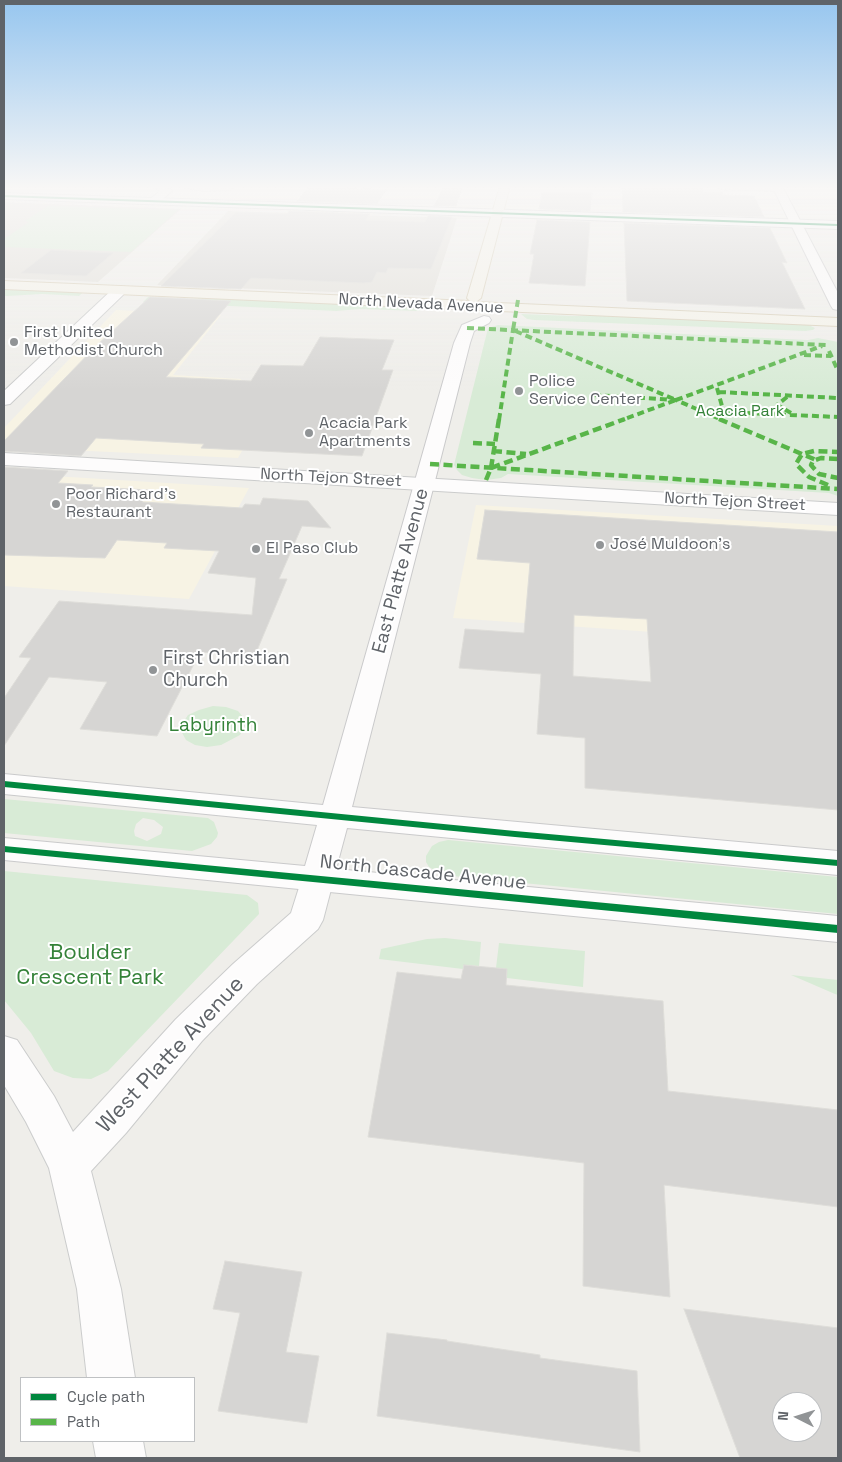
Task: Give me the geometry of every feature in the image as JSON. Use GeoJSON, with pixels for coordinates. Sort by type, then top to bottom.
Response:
{"type":"FeatureCollection","features":[{"type":"Feature","properties":{"kind":"main road"},"geometry":{"type":"LineString","coordinates":[[454,312],[481,308],[490,254]]}},
{"type":"Feature","properties":{"kind":"main road","name":"North Nevada Avenue"},"geometry":{"type":"LineString","coordinates":[[4,285],[123,298],[454,312]]}},
{"type":"Feature","properties":{"kind":"main road"},"geometry":{"type":"LineString","coordinates":[[83,303],[106,304]]}},
{"type":"Feature","properties":{"kind":"main road","name":"North Nevada Avenue"},"geometry":{"type":"LineString","coordinates":[[173,307],[454,312],[481,308],[838,322]]}},
{"type":"Feature","properties":{"kind":"main road","name":"North Nevada Avenue"},"geometry":{"type":"LineString","coordinates":[[481,308],[838,336]]}},
{"type":"Feature","properties":{"kind":"street"},"geometry":{"type":"LineString","coordinates":[[812,254],[838,306]]}},
{"type":"Feature","properties":{"kind":"street"},"geometry":{"type":"LineString","coordinates":[[4,400],[106,304],[123,298]]}},
{"type":"Feature","properties":{"kind":"street"},"geometry":{"type":"LineString","coordinates":[[454,312],[467,328],[481,308]]}},
{"type":"Feature","properties":{"kind":"street","name":"East Platte Avenue"},"geometry":{"type":"LineString","coordinates":[[335,815],[467,328]]}},
{"type":"Feature","properties":{"kind":"street","name":"North Tejon Street"},"geometry":{"type":"LineString","coordinates":[[4,458],[838,509]]}},
{"type":"Feature","properties":{"kind":"street"},"geometry":{"type":"LineString","coordinates":[[4,784],[505,833],[838,863]]}},
{"type":"Feature","properties":{"kind":"street","name":"West Platte Avenue"},"geometry":{"type":"LineString","coordinates":[[69,1164],[112,1120],[188,1030],[245,974],[306,920],[335,815]]}},
{"type":"Feature","properties":{"kind":"street","name":"North Cascade Avenue"},"geometry":{"type":"LineString","coordinates":[[4,849],[838,929]]}},
{"type":"Feature","properties":{"kind":"street"},"geometry":{"type":"LineString","coordinates":[[4,1052],[40,1109],[69,1164],[100,1289],[110,1377]]}},
{"type":"Feature","properties":{"kind":"street"},"geometry":{"type":"LineString","coordinates":[[118,1442],[120,1458]]}},
{"type":"Feature","properties":{"kind":"shaded area"},"geometry":{"type":"Polygon","coordinates":[[[4,254],[130,254],[98,282],[4,278],[4,254]]]}},
{"type":"Feature","properties":{"kind":"shaded area"},"geometry":{"type":"Polygon","coordinates":[[[187,254],[445,254],[432,296],[157,285],[187,254]]]}},
{"type":"Feature","properties":{"kind":"shaded area"},"geometry":{"type":"Polygon","coordinates":[[[116,310],[221,315],[173,375],[241,379],[234,391],[273,395],[238,458],[4,447],[4,428],[116,310]]]}},
{"type":"Feature","properties":{"kind":"shaded area"},"geometry":{"type":"Polygon","coordinates":[[[4,473],[249,488],[189,599],[4,586],[4,473]]]}},
{"type":"Feature","properties":{"kind":"shaded area"},"geometry":{"type":"Polygon","coordinates":[[[476,505],[838,526],[838,645],[453,618],[476,505]]]}},
{"type":"Feature","properties":{"kind":"green space"},"geometry":{"type":"Polygon","coordinates":[[[4,288],[84,291],[79,296],[42,294],[4,296],[4,288]]]}},
{"type":"Feature","properties":{"kind":"green space"},"geometry":{"type":"Polygon","coordinates":[[[148,297],[189,299],[222,297],[414,307],[419,308],[420,311],[360,309],[336,311],[143,302],[148,297]]]}},
{"type":"Feature","properties":{"kind":"green space"},"geometry":{"type":"Polygon","coordinates":[[[521,314],[600,315],[809,325],[815,328],[805,331],[534,320],[527,319],[521,314]]]}},
{"type":"Feature","properties":{"kind":"green space","name":"Acacia Park"},"geometry":{"type":"Polygon","coordinates":[[[498,325],[808,340],[818,338],[838,342],[838,496],[829,493],[508,474],[501,478],[486,480],[462,475],[454,465],[488,328],[498,325]]]}},
{"type":"Feature","properties":{"kind":"green space","name":"Labyrinth"},"geometry":{"type":"Polygon","coordinates":[[[213,706],[226,707],[238,711],[244,718],[245,726],[240,735],[221,745],[207,747],[195,745],[186,740],[181,731],[182,724],[188,715],[213,706]]]}},
{"type":"Feature","properties":{"kind":"green space"},"geometry":{"type":"Polygon","coordinates":[[[4,799],[208,818],[214,822],[218,833],[211,844],[192,851],[4,833],[4,799]],[[143,818],[136,824],[135,836],[147,841],[161,834],[163,827],[154,820],[143,818]]]}},
{"type":"Feature","properties":{"kind":"green space"},"geometry":{"type":"Polygon","coordinates":[[[448,840],[838,877],[838,914],[442,875],[429,867],[426,862],[426,856],[432,846],[448,840]]]}},
{"type":"Feature","properties":{"kind":"green space","name":"Boulder Crescent Park"},"geometry":{"type":"Polygon","coordinates":[[[4,871],[247,895],[258,903],[259,914],[108,1071],[91,1079],[73,1078],[54,1071],[31,1033],[4,1000],[4,871]]]}},
{"type":"Feature","properties":{"kind":"green space"},"geometry":{"type":"Polygon","coordinates":[[[445,938],[481,942],[479,966],[464,965],[463,969],[379,959],[381,949],[427,939],[445,938]]]}},
{"type":"Feature","properties":{"kind":"green space"},"geometry":{"type":"Polygon","coordinates":[[[499,943],[585,951],[583,987],[507,978],[507,969],[496,968],[499,943]]]}},
{"type":"Feature","properties":{"kind":"green space"},"geometry":{"type":"Polygon","coordinates":[[[791,975],[838,980],[838,995],[835,994],[791,975]]]}},
{"type":"Feature","properties":{"kind":"building"},"geometry":{"type":"Polygon","coordinates":[[[45,254],[112,254],[86,276],[21,273],[45,254]]]}},
{"type":"Feature","properties":{"kind":"building"},"geometry":{"type":"Polygon","coordinates":[[[193,254],[437,254],[431,269],[388,268],[386,273],[377,272],[372,282],[364,283],[251,278],[241,289],[161,286],[193,254]]]}},
{"type":"Feature","properties":{"kind":"building"},"geometry":{"type":"Polygon","coordinates":[[[534,254],[587,254],[585,286],[529,283],[534,254]]]}},
{"type":"Feature","properties":{"kind":"building"},"geometry":{"type":"Polygon","coordinates":[[[625,254],[783,254],[787,263],[782,262],[805,309],[627,301],[625,254]]]}},
{"type":"Feature","properties":{"kind":"building"},"geometry":{"type":"Polygon","coordinates":[[[150,297],[231,301],[166,377],[251,381],[261,365],[303,366],[320,337],[394,340],[382,370],[393,370],[362,456],[201,448],[204,444],[96,438],[81,456],[4,451],[4,441],[98,344],[150,297]]]}},
{"type":"Feature","properties":{"kind":"building"},"geometry":{"type":"Polygon","coordinates":[[[4,467],[68,471],[58,483],[150,490],[142,502],[242,508],[245,504],[260,505],[263,498],[308,501],[331,528],[302,526],[279,579],[287,579],[253,660],[248,658],[248,656],[201,652],[157,736],[80,729],[107,682],[49,677],[4,746],[4,698],[31,658],[19,657],[59,601],[252,615],[256,578],[208,573],[219,551],[164,548],[167,543],[117,540],[105,558],[4,555],[4,467]]]}},
{"type":"Feature","properties":{"kind":"building"},"geometry":{"type":"Polygon","coordinates":[[[485,510],[838,532],[838,810],[585,788],[585,738],[537,734],[541,674],[459,668],[465,629],[524,633],[530,563],[477,559],[485,510]],[[574,615],[573,676],[651,682],[647,619],[574,615]]]}},
{"type":"Feature","properties":{"kind":"building"},"geometry":{"type":"Polygon","coordinates":[[[464,965],[507,969],[506,985],[663,1001],[668,1091],[838,1110],[838,1207],[664,1185],[670,1297],[583,1286],[584,1163],[368,1137],[397,972],[461,979],[464,965]]]}},
{"type":"Feature","properties":{"kind":"building"},"geometry":{"type":"Polygon","coordinates":[[[225,1261],[302,1272],[286,1352],[319,1356],[307,1423],[218,1411],[240,1313],[213,1309],[225,1261]]]}},
{"type":"Feature","properties":{"kind":"building"},"geometry":{"type":"Polygon","coordinates":[[[684,1309],[838,1328],[838,1458],[740,1458],[684,1309]]]}},
{"type":"Feature","properties":{"kind":"building"},"geometry":{"type":"Polygon","coordinates":[[[387,1333],[447,1340],[540,1355],[540,1358],[637,1371],[640,1452],[377,1416],[387,1333]]]}},
{"type":"Feature","properties":{"kind":"marked path"},"geometry":{"type":"LineString","coordinates":[[486,480],[491,468],[676,400],[513,330],[518,300]]}},
{"type":"Feature","properties":{"kind":"marked path"},"geometry":{"type":"LineString","coordinates":[[467,328],[826,345]]}},
{"type":"Feature","properties":{"kind":"marked path"},"geometry":{"type":"LineString","coordinates":[[491,468],[513,330]]}},
{"type":"Feature","properties":{"kind":"marked path"},"geometry":{"type":"LineString","coordinates":[[676,400],[822,346]]}},
{"type":"Feature","properties":{"kind":"marked path"},"geometry":{"type":"LineString","coordinates":[[829,351],[838,371]]}},
{"type":"Feature","properties":{"kind":"marked path"},"geometry":{"type":"LineString","coordinates":[[804,355],[831,356]]}},
{"type":"Feature","properties":{"kind":"marked path"},"geometry":{"type":"LineString","coordinates":[[717,388],[725,417]]}},
{"type":"Feature","properties":{"kind":"marked path"},"geometry":{"type":"LineString","coordinates":[[719,392],[838,398]]}},
{"type":"Feature","properties":{"kind":"marked path"},"geometry":{"type":"LineString","coordinates":[[594,395],[676,400],[816,460]]}},
{"type":"Feature","properties":{"kind":"marked path"},"geometry":{"type":"LineString","coordinates":[[787,397],[777,405],[791,413]]}},
{"type":"Feature","properties":{"kind":"marked path"},"geometry":{"type":"LineString","coordinates":[[724,412],[838,417]]}},
{"type":"Feature","properties":{"kind":"marked path"},"geometry":{"type":"LineString","coordinates":[[473,443],[495,444]]}},
{"type":"Feature","properties":{"kind":"marked path"},"geometry":{"type":"LineString","coordinates":[[493,451],[526,454]]}},
{"type":"Feature","properties":{"kind":"marked path"},"geometry":{"type":"LineString","coordinates":[[828,485],[809,477],[796,464],[802,454],[814,451],[838,452]]}},
{"type":"Feature","properties":{"kind":"marked path"},"geometry":{"type":"LineString","coordinates":[[838,459],[821,458],[813,461],[811,465],[819,474],[838,478]]}},
{"type":"Feature","properties":{"kind":"marked path"},"geometry":{"type":"LineString","coordinates":[[430,464],[838,489]]}},
{"type":"Feature","properties":{"kind":"cycle path"},"geometry":{"type":"LineString","coordinates":[[4,784],[515,834],[838,863]]}},
{"type":"Feature","properties":{"kind":"cycle path"},"geometry":{"type":"LineString","coordinates":[[4,849],[838,929]]}},
{"type":"Feature","properties":{"kind":"place","name":"First United Methodist Church"},"geometry":{"type":"Point","coordinates":[14,342]}},
{"type":"Feature","properties":{"kind":"place","name":"Police Service Center"},"geometry":{"type":"Point","coordinates":[519,391]}},
{"type":"Feature","properties":{"kind":"place","name":"Acacia Park Apartments"},"geometry":{"type":"Point","coordinates":[309,433]}},
{"type":"Feature","properties":{"kind":"place","name":"Poor Richard's Restaurant"},"geometry":{"type":"Point","coordinates":[56,504]}},
{"type":"Feature","properties":{"kind":"place","name":"José Muldoon's"},"geometry":{"type":"Point","coordinates":[600,545]}},
{"type":"Feature","properties":{"kind":"place","name":"El Paso Club"},"geometry":{"type":"Point","coordinates":[256,549]}},
{"type":"Feature","properties":{"kind":"place","name":"First Christian Church"},"geometry":{"type":"Point","coordinates":[153,670]}}]}
